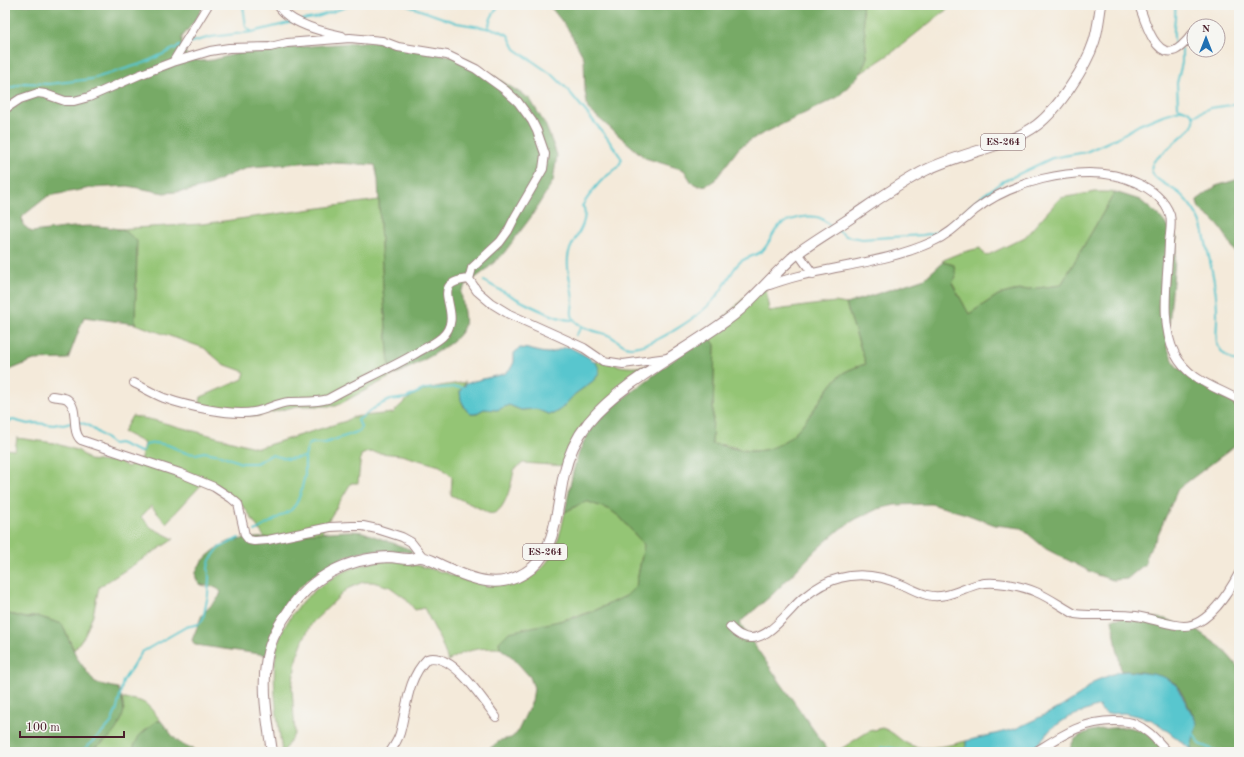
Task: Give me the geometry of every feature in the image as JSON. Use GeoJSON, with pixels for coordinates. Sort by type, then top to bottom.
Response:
{"type":"FeatureCollection","features":[{"type":"Feature","properties":{"kind":"main road","name":"ES-264"},"geometry":{"type":"LineString","coordinates":[[422,556],[467,577],[493,583],[513,578],[533,567],[547,548],[552,534],[565,471],[578,438],[588,423],[607,403],[669,358],[737,312],[798,253],[906,181],[930,168],[1010,140],[1027,132],[1039,124],[1065,93],[1088,58],[1095,39],[1101,5]]}},
{"type":"Feature","properties":{"kind":"main road"},"geometry":{"type":"LineString","coordinates":[[272,752],[266,697],[266,664],[274,636],[282,620],[294,603],[322,576],[336,568],[354,562],[374,558],[393,557],[408,559],[422,556]]}},
{"type":"Feature","properties":{"kind":"street"},"geometry":{"type":"LineString","coordinates":[[173,62],[208,5]]}},
{"type":"Feature","properties":{"kind":"street"},"geometry":{"type":"LineString","coordinates":[[278,5],[296,21],[314,30],[350,38],[382,41],[398,47],[447,55],[476,69],[505,90],[526,112],[537,131],[545,154],[543,169],[508,231],[500,242],[472,268],[469,279],[477,291],[491,303],[508,314],[584,348],[603,361],[623,364],[669,358]]}},
{"type":"Feature","properties":{"kind":"street"},"geometry":{"type":"LineString","coordinates":[[1139,5],[1149,30],[1158,46],[1165,51],[1173,51],[1178,49],[1186,40]]}},
{"type":"Feature","properties":{"kind":"street"},"geometry":{"type":"LineString","coordinates":[[5,109],[20,99],[38,93],[65,101],[74,102],[173,62],[210,51],[229,48],[270,48],[287,43],[350,38]]}},
{"type":"Feature","properties":{"kind":"street"},"geometry":{"type":"LineString","coordinates":[[763,288],[794,278],[870,262],[933,242],[947,234],[994,197],[1040,180],[1058,176],[1097,173],[1129,179],[1153,192],[1161,200],[1170,216],[1166,308],[1169,342],[1175,356],[1182,366],[1193,376],[1239,400]]}},
{"type":"Feature","properties":{"kind":"street"},"geometry":{"type":"LineString","coordinates":[[798,253],[814,274]]}},
{"type":"Feature","properties":{"kind":"street"},"geometry":{"type":"LineString","coordinates":[[134,383],[163,398],[239,413],[255,412],[289,402],[319,402],[328,399],[395,365],[442,337],[448,330],[451,323],[447,290],[451,283],[458,280],[469,279]]}},
{"type":"Feature","properties":{"kind":"street"},"geometry":{"type":"LineString","coordinates":[[52,396],[63,398],[70,403],[73,410],[77,435],[81,440],[180,473],[214,487],[232,498],[238,504],[245,535],[249,540],[268,540],[330,527],[363,526],[402,537],[411,542],[422,556]]}},
{"type":"Feature","properties":{"kind":"street"},"geometry":{"type":"LineString","coordinates":[[730,627],[740,635],[747,637],[756,637],[766,633],[778,624],[802,598],[813,590],[840,578],[858,575],[891,580],[927,596],[950,594],[979,584],[995,583],[1035,591],[1075,614],[1137,616],[1176,626],[1191,626],[1198,623],[1223,600],[1239,573]]}},
{"type":"Feature","properties":{"kind":"street"},"geometry":{"type":"LineString","coordinates":[[390,752],[400,734],[404,709],[412,680],[427,659],[435,657],[441,659],[456,669],[467,680],[496,717]]}},
{"type":"Feature","properties":{"kind":"street"},"geometry":{"type":"LineString","coordinates":[[1035,752],[1088,724],[1105,721],[1124,721],[1135,724],[1151,734],[1168,752]]}},
{"type":"Feature","properties":{"kind":"green space"},"geometry":{"type":"Polygon","coordinates":[[[5,5],[204,5],[197,18],[182,37],[182,47],[189,58],[200,61],[213,60],[247,51],[375,41],[466,59],[530,99],[546,126],[557,155],[553,181],[531,217],[504,253],[486,270],[467,284],[461,292],[464,309],[464,326],[460,334],[443,349],[432,356],[390,377],[383,289],[378,180],[375,165],[312,162],[251,167],[236,172],[204,187],[187,191],[164,193],[128,186],[91,188],[48,196],[22,218],[23,225],[32,232],[91,226],[103,227],[124,231],[137,241],[135,324],[84,317],[68,359],[34,360],[5,372],[5,5]]]}},
{"type":"Feature","properties":{"kind":"green space"},"geometry":{"type":"Polygon","coordinates":[[[547,5],[862,5],[867,57],[861,73],[838,97],[754,138],[739,148],[715,180],[707,185],[699,186],[692,183],[684,170],[645,158],[588,109],[585,91],[584,58],[568,29],[553,10],[547,5]]]}},
{"type":"Feature","properties":{"kind":"green space"},"geometry":{"type":"Polygon","coordinates":[[[862,5],[955,5],[942,13],[893,52],[861,73],[867,57],[862,5]]]}},
{"type":"Feature","properties":{"kind":"green space"},"geometry":{"type":"Polygon","coordinates":[[[1239,179],[1239,259],[1221,229],[1201,210],[1197,204],[1197,200],[1216,186],[1239,179]]]}},
{"type":"Feature","properties":{"kind":"green space"},"geometry":{"type":"Polygon","coordinates":[[[1095,192],[1115,192],[1061,285],[1014,291],[998,295],[969,314],[952,283],[954,265],[942,261],[980,248],[986,256],[1025,237],[1060,198],[1095,192]]]}},
{"type":"Feature","properties":{"kind":"green space"},"geometry":{"type":"Polygon","coordinates":[[[1115,192],[1140,200],[1160,217],[1177,238],[1167,347],[1176,366],[1206,388],[1239,406],[1239,442],[1178,489],[1156,539],[1147,553],[1146,563],[1127,579],[1113,580],[1097,575],[1046,549],[1021,528],[995,525],[966,514],[931,504],[895,505],[878,509],[856,519],[840,529],[816,550],[772,595],[739,623],[829,752],[485,752],[501,740],[511,738],[517,733],[532,701],[534,688],[530,677],[512,657],[500,648],[499,642],[509,632],[577,617],[596,610],[626,596],[636,586],[644,545],[620,517],[610,510],[586,501],[565,512],[574,469],[583,444],[589,433],[609,409],[708,334],[715,345],[712,444],[749,451],[777,446],[786,440],[803,424],[840,375],[866,364],[846,304],[925,278],[943,262],[954,265],[956,277],[952,283],[969,314],[998,295],[1014,291],[1061,285],[1115,192]]]}},
{"type":"Feature","properties":{"kind":"green space"},"geometry":{"type":"Polygon","coordinates":[[[379,200],[383,289],[390,377],[336,406],[297,406],[257,416],[199,407],[201,397],[243,379],[245,372],[223,364],[204,348],[135,324],[137,256],[125,231],[117,229],[202,224],[379,200]]]}},
{"type":"Feature","properties":{"kind":"green space"},"geometry":{"type":"Polygon","coordinates":[[[766,289],[769,311],[835,302],[846,304],[866,364],[840,375],[803,424],[786,440],[777,446],[750,451],[712,444],[715,345],[708,334],[745,297],[750,298],[766,289]]]}},
{"type":"Feature","properties":{"kind":"green space"},"geometry":{"type":"Polygon","coordinates":[[[604,361],[627,367],[650,366],[602,405],[565,466],[523,463],[514,470],[509,492],[501,508],[496,512],[490,513],[451,495],[452,477],[440,466],[401,455],[368,452],[361,455],[358,483],[351,483],[321,533],[267,541],[244,507],[203,483],[166,523],[151,506],[141,517],[152,528],[174,539],[99,587],[93,615],[85,635],[74,650],[62,624],[37,616],[26,618],[5,613],[5,449],[15,450],[17,438],[54,443],[79,451],[89,460],[108,462],[114,459],[128,467],[141,458],[144,443],[123,432],[132,416],[153,420],[258,448],[346,421],[352,417],[393,413],[402,404],[418,393],[434,387],[466,382],[460,391],[460,394],[464,407],[471,414],[475,414],[484,409],[497,410],[509,405],[521,410],[536,409],[548,414],[553,414],[575,394],[593,381],[599,374],[599,368],[595,362],[604,361]]]}},
{"type":"Feature","properties":{"kind":"green space"},"geometry":{"type":"Polygon","coordinates":[[[586,501],[610,510],[620,517],[644,545],[636,586],[626,596],[596,610],[499,642],[500,648],[473,650],[448,661],[440,639],[424,608],[415,610],[405,598],[390,587],[373,582],[363,582],[347,589],[312,623],[304,638],[297,656],[292,687],[295,733],[282,752],[274,677],[276,652],[282,633],[292,615],[306,598],[323,584],[342,573],[362,565],[382,561],[408,563],[462,578],[522,579],[534,574],[542,568],[554,551],[561,531],[565,512],[586,501]]]}},
{"type":"Feature","properties":{"kind":"green space"},"geometry":{"type":"Polygon","coordinates":[[[350,531],[363,532],[412,550],[411,553],[399,551],[368,551],[344,558],[321,570],[300,587],[284,606],[275,624],[267,655],[195,645],[192,640],[202,615],[219,597],[221,592],[213,587],[199,584],[196,578],[196,573],[202,561],[220,546],[236,540],[350,531]]]}},
{"type":"Feature","properties":{"kind":"green space"},"geometry":{"type":"Polygon","coordinates":[[[5,613],[26,618],[37,616],[62,624],[77,658],[95,683],[118,688],[124,711],[121,721],[108,739],[87,752],[5,752],[5,613]]]}},
{"type":"Feature","properties":{"kind":"green space"},"geometry":{"type":"Polygon","coordinates":[[[1137,616],[1165,619],[1198,631],[1222,648],[1239,668],[1239,752],[1193,752],[1191,747],[1197,723],[1176,684],[1164,678],[1150,674],[1134,671],[1121,671],[1112,619],[1137,616]]]}},
{"type":"Feature","properties":{"kind":"green space"},"geometry":{"type":"Polygon","coordinates":[[[122,699],[141,701],[152,710],[161,721],[156,721],[131,752],[87,752],[108,739],[124,711],[122,699]]]}},
{"type":"Feature","properties":{"kind":"green space"},"geometry":{"type":"Polygon","coordinates":[[[156,721],[161,721],[182,744],[201,752],[131,752],[139,736],[156,721]]]}},
{"type":"Feature","properties":{"kind":"green space"},"geometry":{"type":"Polygon","coordinates":[[[1127,727],[1145,731],[1167,752],[1069,752],[1074,740],[1085,733],[1099,729],[1127,727]]]}},
{"type":"Feature","properties":{"kind":"green space"},"geometry":{"type":"Polygon","coordinates":[[[882,728],[914,746],[929,748],[966,741],[966,752],[836,752],[869,731],[882,728]]]}},
{"type":"Feature","properties":{"kind":"water"},"geometry":{"type":"Polygon","coordinates":[[[569,347],[596,363],[599,368],[599,374],[593,381],[575,394],[561,409],[553,414],[548,414],[536,409],[521,410],[509,405],[497,410],[484,409],[475,414],[471,414],[467,411],[461,400],[460,391],[466,384],[504,374],[511,368],[514,362],[514,353],[520,348],[548,353],[569,347]]]}},
{"type":"Feature","properties":{"kind":"water"},"geometry":{"type":"Polygon","coordinates":[[[1127,671],[1153,674],[1164,677],[1176,685],[1197,723],[1191,747],[1192,750],[1150,719],[1124,713],[1107,714],[1101,710],[1099,706],[1067,718],[1051,729],[1037,745],[1028,752],[966,752],[966,741],[1015,729],[1061,707],[1080,695],[1095,681],[1118,672],[1127,671]]]}},
{"type":"Feature","properties":{"kind":"waterway"},"geometry":{"type":"LineString","coordinates":[[243,5],[246,27],[251,31]]}},
{"type":"Feature","properties":{"kind":"waterway"},"geometry":{"type":"LineString","coordinates":[[301,20],[314,18],[352,5]]}},
{"type":"Feature","properties":{"kind":"waterway"},"geometry":{"type":"LineString","coordinates":[[406,5],[457,23],[498,30],[508,35],[515,49],[554,76],[567,89],[605,135],[622,159],[616,168],[597,186],[582,206],[585,214],[584,220],[569,252],[569,276],[573,300],[572,316],[579,325],[608,335],[629,347],[642,345],[653,341],[677,328],[709,304],[719,293],[738,264],[744,259],[761,252],[777,228],[783,223],[799,218],[815,217],[822,219],[832,227]]}},
{"type":"Feature","properties":{"kind":"waterway"},"geometry":{"type":"LineString","coordinates":[[488,29],[491,18],[499,5]]}},
{"type":"Feature","properties":{"kind":"waterway"},"geometry":{"type":"LineString","coordinates":[[1175,5],[1175,44]]}},
{"type":"Feature","properties":{"kind":"waterway"},"geometry":{"type":"LineString","coordinates":[[188,43],[211,37],[252,32],[293,22]]}},
{"type":"Feature","properties":{"kind":"waterway"},"geometry":{"type":"LineString","coordinates":[[5,90],[24,83],[49,84],[92,79],[144,63],[180,46]]}},
{"type":"Feature","properties":{"kind":"waterway"},"geometry":{"type":"LineString","coordinates":[[1182,50],[1182,63],[1177,83],[1178,107],[1192,114],[1194,119],[1191,128],[1154,161],[1152,172],[1155,177],[1180,194],[1194,210],[1200,220],[1215,285],[1217,308],[1217,343],[1224,355],[1239,363]]}},
{"type":"Feature","properties":{"kind":"waterway"},"geometry":{"type":"LineString","coordinates":[[1193,116],[1210,108],[1239,104]]}},
{"type":"Feature","properties":{"kind":"waterway"},"geometry":{"type":"LineString","coordinates":[[837,230],[846,236],[862,239],[934,233],[944,229],[982,196],[1002,182],[1052,158],[1086,152],[1117,138],[1139,125],[1183,109]]}},
{"type":"Feature","properties":{"kind":"waterway"},"geometry":{"type":"LineString","coordinates":[[484,281],[542,311],[554,316],[574,320]]}},
{"type":"Feature","properties":{"kind":"waterway"},"geometry":{"type":"LineString","coordinates":[[576,335],[582,327]]}},
{"type":"Feature","properties":{"kind":"waterway"},"geometry":{"type":"LineString","coordinates":[[255,531],[291,510],[296,504],[305,475],[305,457],[308,445],[313,443],[325,443],[360,431],[361,427],[358,420],[377,406],[390,400],[406,398],[425,389],[464,388]]}},
{"type":"Feature","properties":{"kind":"waterway"},"geometry":{"type":"LineString","coordinates":[[5,423],[13,420],[28,424],[36,423],[63,425],[71,423]]}},
{"type":"Feature","properties":{"kind":"waterway"},"geometry":{"type":"LineString","coordinates":[[79,422],[88,425],[113,444],[119,443],[140,452],[143,451],[145,445],[155,443],[168,445],[186,453],[196,454],[204,452],[221,455],[241,463],[256,463],[271,455],[288,459],[305,457]]}},
{"type":"Feature","properties":{"kind":"waterway"},"geometry":{"type":"LineString","coordinates":[[81,752],[111,723],[117,709],[123,681],[142,652],[186,627],[199,624],[203,619],[208,595],[208,568],[210,560],[219,548],[239,538]]}},
{"type":"Feature","properties":{"kind":"waterway"},"geometry":{"type":"LineString","coordinates":[[1193,732],[1199,744],[1219,752]]}},
{"type":"Feature","properties":{"kind":"waterway"},"geometry":{"type":"LineString","coordinates":[[878,752],[881,748],[886,747],[911,752]]}}]}
